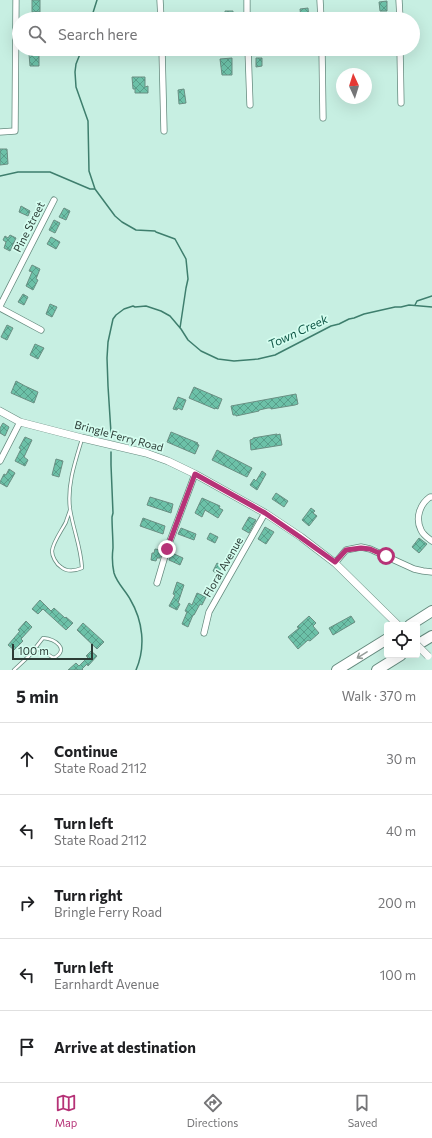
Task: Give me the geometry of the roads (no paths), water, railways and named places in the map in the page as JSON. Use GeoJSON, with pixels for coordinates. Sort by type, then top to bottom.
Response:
{"type":"FeatureCollection","features":[{"type":"Feature","properties":{"kind":"highway"},"geometry":{"type":"LineString","coordinates":[[415,622],[432,611]]}},
{"type":"Feature","properties":{"kind":"highway"},"geometry":{"type":"LineString","coordinates":[[420,643],[432,636]]}},
{"type":"Feature","properties":{"kind":"highway"},"geometry":{"type":"LineString","coordinates":[[337,670],[384,641]]}},
{"type":"Feature","properties":{"kind":"highway"},"geometry":{"type":"LineString","coordinates":[[377,670],[396,658]]}},
{"type":"Feature","properties":{"kind":"street"},"geometry":{"type":"LineString","coordinates":[[16,0],[16,12]]}},
{"type":"Feature","properties":{"kind":"street"},"geometry":{"type":"LineString","coordinates":[[160,0],[161,12]]}},
{"type":"Feature","properties":{"kind":"street"},"geometry":{"type":"LineString","coordinates":[[247,0],[247,12]]}},
{"type":"Feature","properties":{"kind":"street"},"geometry":{"type":"LineString","coordinates":[[320,0],[321,12]]}},
{"type":"Feature","properties":{"kind":"street"},"geometry":{"type":"LineString","coordinates":[[399,0],[400,12]]}},
{"type":"Feature","properties":{"kind":"street"},"geometry":{"type":"LineString","coordinates":[[0,132],[15,131],[16,56]]}},
{"type":"Feature","properties":{"kind":"street"},"geometry":{"type":"LineString","coordinates":[[162,56],[164,131]]}},
{"type":"Feature","properties":{"kind":"street"},"geometry":{"type":"LineString","coordinates":[[248,56],[250,105]]}},
{"type":"Feature","properties":{"kind":"street"},"geometry":{"type":"LineString","coordinates":[[322,56],[323,118]]}},
{"type":"Feature","properties":{"kind":"street"},"geometry":{"type":"LineString","coordinates":[[400,56],[401,103]]}},
{"type":"Feature","properties":{"kind":"street","name":"Pine Street"},"geometry":{"type":"LineString","coordinates":[[0,307],[54,200]]}},
{"type":"Feature","properties":{"kind":"street"},"geometry":{"type":"LineString","coordinates":[[0,307],[41,330]]}},
{"type":"Feature","properties":{"kind":"street","name":"Bringle Ferry Road"},"geometry":{"type":"LineString","coordinates":[[0,411],[20,422],[146,453],[168,461],[195,474],[265,513],[335,562],[395,622]]}},
{"type":"Feature","properties":{"kind":"street"},"geometry":{"type":"LineString","coordinates":[[0,461],[20,422]]}},
{"type":"Feature","properties":{"kind":"street"},"geometry":{"type":"LineString","coordinates":[[157,583],[167,549],[195,474]]}},
{"type":"Feature","properties":{"kind":"street"},"geometry":{"type":"LineString","coordinates":[[432,497],[424,501],[420,508],[418,521],[420,530],[432,541]]}},
{"type":"Feature","properties":{"kind":"street","name":"Floral Avenue"},"geometry":{"type":"LineString","coordinates":[[204,633],[208,612],[265,513]]}},
{"type":"Feature","properties":{"kind":"street"},"geometry":{"type":"LineString","coordinates":[[335,562],[346,550],[361,548],[370,549],[414,569],[432,572]]}},
{"type":"Feature","properties":{"kind":"street"},"geometry":{"type":"LineString","coordinates":[[420,648],[430,658]]}},
{"type":"Feature","properties":{"kind":"lane"},"geometry":{"type":"LineString","coordinates":[[70,510],[66,522],[52,550],[55,561],[61,568],[76,570],[82,568],[80,551],[70,510],[69,490],[82,438]]}},
{"type":"Feature","properties":{"kind":"lane"},"geometry":{"type":"LineString","coordinates":[[14,670],[35,649],[43,638],[49,638],[54,641],[61,649],[58,656],[54,658],[50,657],[43,650],[35,649]]}},
{"type":"Feature","properties":{"kind":"waterway"},"geometry":{"type":"LineString","coordinates":[[93,12],[97,0]]}},
{"type":"Feature","properties":{"kind":"waterway"},"geometry":{"type":"LineString","coordinates":[[79,56],[75,72],[76,87],[88,121],[89,171],[95,189],[115,216],[122,222],[136,230],[155,231],[175,239],[186,259],[188,279],[180,328]]}},
{"type":"Feature","properties":{"kind":"waterway"},"geometry":{"type":"LineString","coordinates":[[0,176],[18,172],[50,172],[90,189],[95,189]]}},
{"type":"Feature","properties":{"kind":"waterway","name":"Town Creek"},"geometry":{"type":"LineString","coordinates":[[415,305],[417,301],[432,296]]}},
{"type":"Feature","properties":{"kind":"waterway","name":"Town Creek"},"geometry":{"type":"LineString","coordinates":[[111,433],[107,358],[108,342],[113,319],[124,309],[133,306],[146,306],[161,311],[170,316],[188,340],[201,351],[218,359],[234,361],[258,359],[275,355],[331,326],[364,314],[409,305],[432,307]]}},
{"type":"Feature","properties":{"kind":"waterway","name":"Town Creek"},"geometry":{"type":"LineString","coordinates":[[111,452],[113,566],[117,580],[128,596],[138,616],[142,634],[141,652],[136,670]]}}]}
